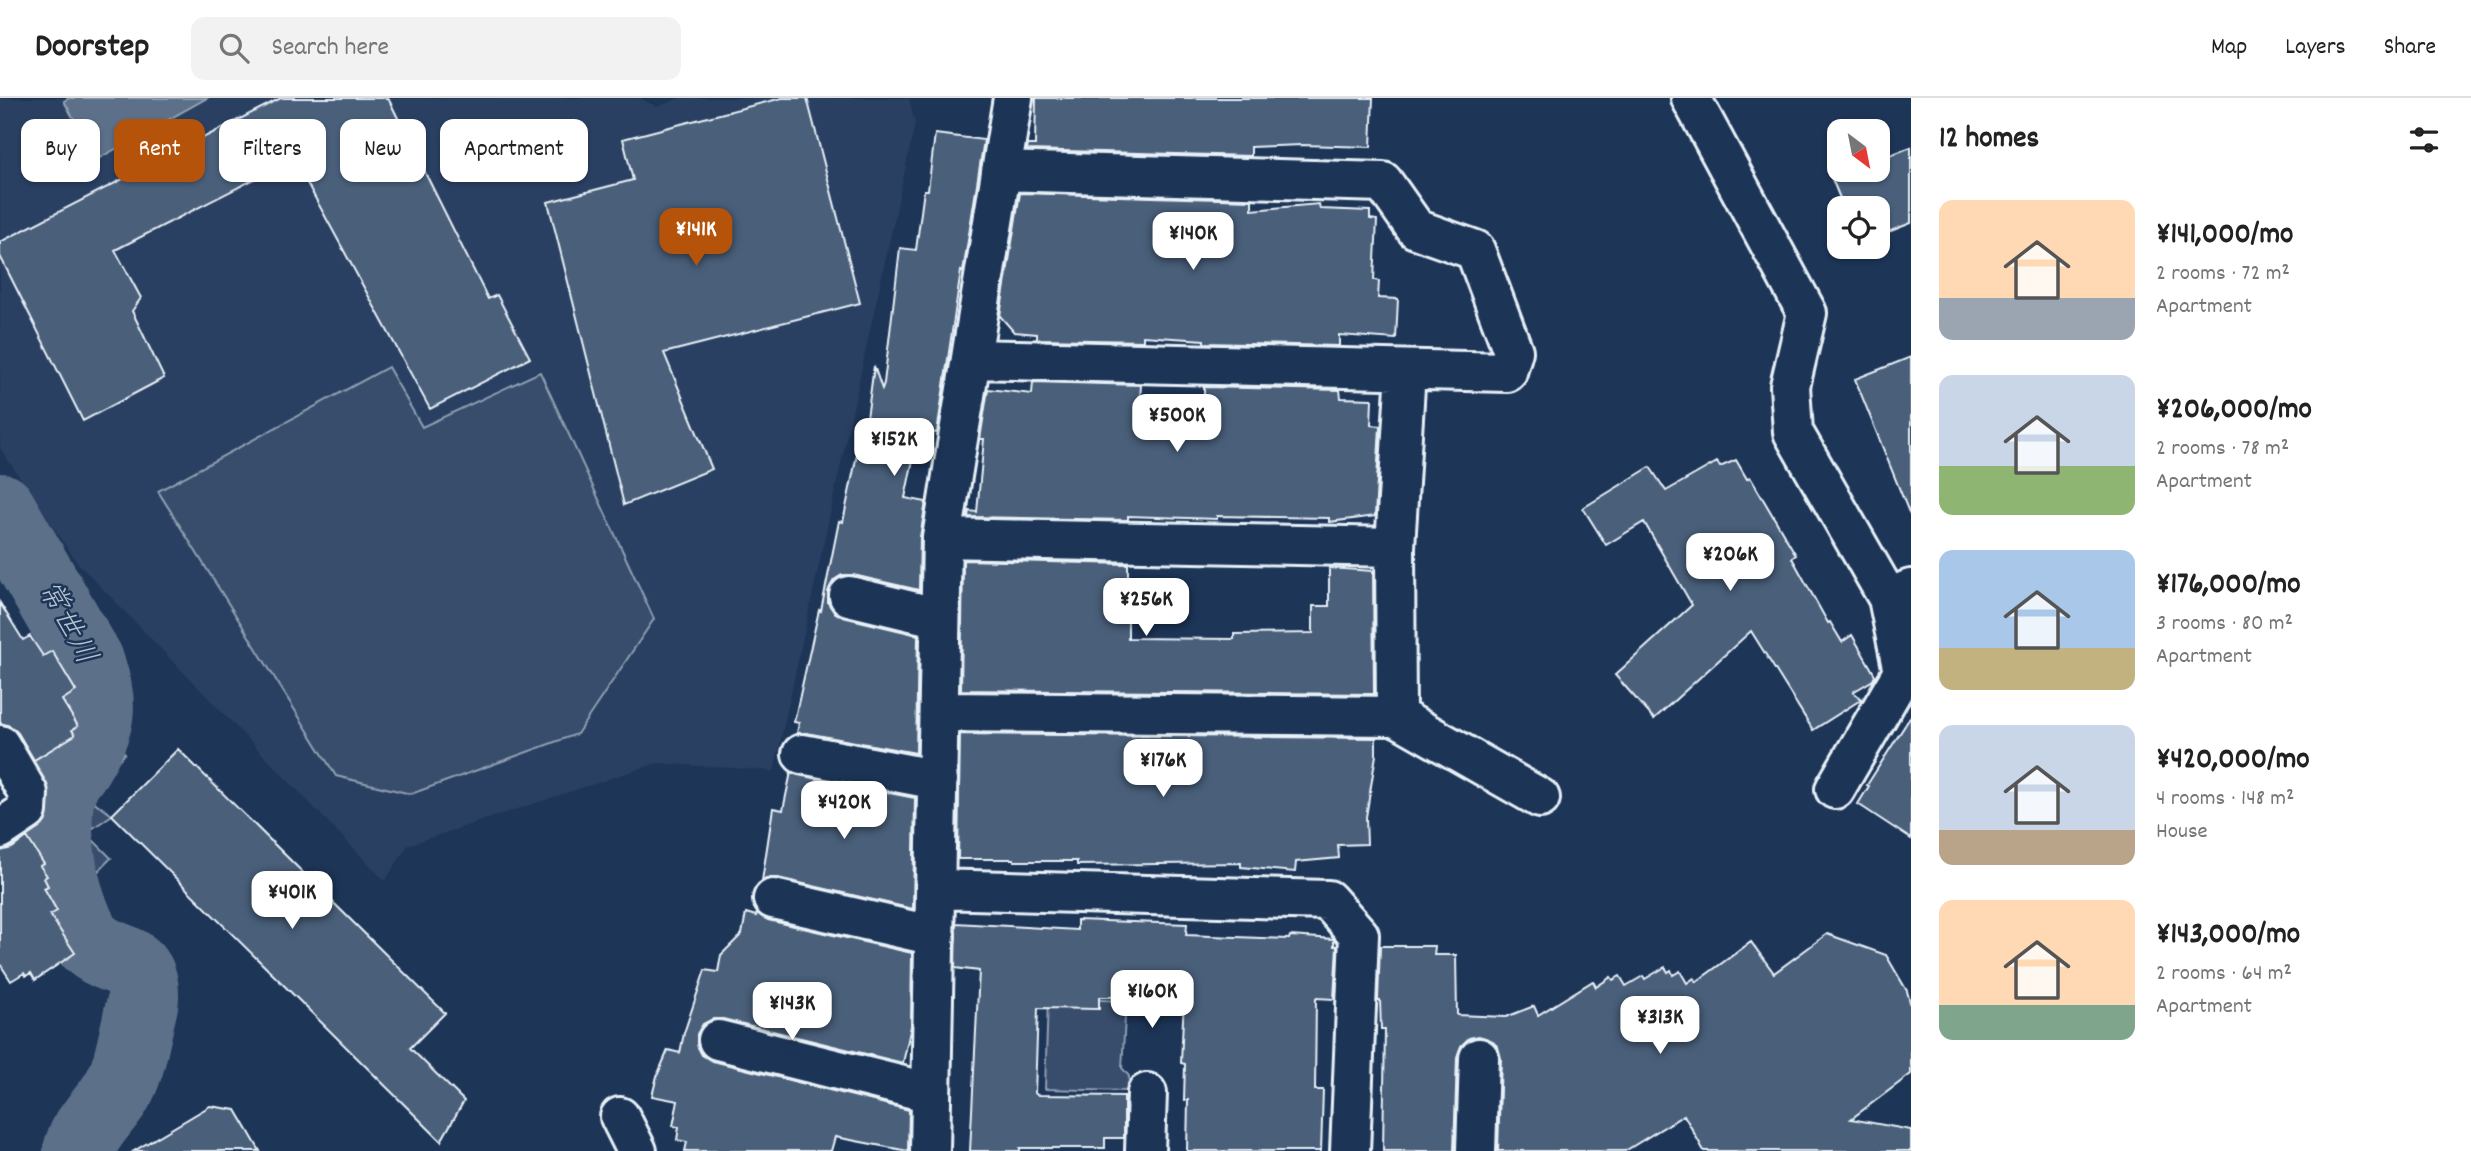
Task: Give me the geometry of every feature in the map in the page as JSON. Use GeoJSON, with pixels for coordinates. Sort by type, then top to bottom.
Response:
{"type":"FeatureCollection","features":[{"type":"Feature","properties":{"kind":"street"},"geometry":{"type":"LineString","coordinates":[[930,1151],[942,538],[1013,98]]}},
{"type":"Feature","properties":{"kind":"street"},"geometry":{"type":"LineString","coordinates":[[1691,98],[1807,313],[1790,386],[1793,432],[1899,594],[1903,672],[1835,789]]}},
{"type":"Feature","properties":{"kind":"street"},"geometry":{"type":"LineString","coordinates":[[972,359],[1507,373],[1513,351],[1475,250],[1416,229],[1382,182],[1001,171]]}},
{"type":"Feature","properties":{"kind":"street"},"geometry":{"type":"LineString","coordinates":[[1396,716],[1395,547],[1406,370]]}},
{"type":"Feature","properties":{"kind":"street"},"geometry":{"type":"LineString","coordinates":[[942,538],[1395,547]]}},
{"type":"Feature","properties":{"kind":"street"},"geometry":{"type":"LineString","coordinates":[[849,596],[940,618]]}},
{"type":"Feature","properties":{"kind":"street"},"geometry":{"type":"LineString","coordinates":[[939,712],[1396,716],[1540,798]]}},
{"type":"Feature","properties":{"kind":"street"},"geometry":{"type":"LineString","coordinates":[[0,745],[28,793],[27,811],[0,829]]}},
{"type":"Feature","properties":{"kind":"street"},"geometry":{"type":"LineString","coordinates":[[802,754],[937,780]]}},
{"type":"Feature","properties":{"kind":"street"},"geometry":{"type":"LineString","coordinates":[[935,889],[1328,900],[1359,935],[1350,1151]]}},
{"type":"Feature","properties":{"kind":"street"},"geometry":{"type":"LineString","coordinates":[[773,899],[934,936]]}},
{"type":"Feature","properties":{"kind":"street"},"geometry":{"type":"LineString","coordinates":[[718,1040],[931,1093]]}},
{"type":"Feature","properties":{"kind":"street"},"geometry":{"type":"LineString","coordinates":[[1476,1151],[1479,1058]]}},
{"type":"Feature","properties":{"kind":"street"},"geometry":{"type":"LineString","coordinates":[[1145,1151],[1147,1093]]}},
{"type":"Feature","properties":{"kind":"street"},"geometry":{"type":"LineString","coordinates":[[620,1116],[637,1151]]}},
{"type":"Feature","properties":{"kind":"shaded area"},"geometry":{"type":"Polygon","coordinates":[[[0,98],[640,98],[657,107],[680,98],[909,98],[915,124],[774,771],[657,763],[408,845],[385,881],[76,561],[0,448],[0,98]]]}},
{"type":"Feature","properties":{"kind":"shaded area"},"geometry":{"type":"Polygon","coordinates":[[[69,98],[207,98],[169,119],[114,119],[114,150],[100,158],[100,119],[74,119],[64,101],[69,98]]]}},
{"type":"Feature","properties":{"kind":"shaded area"},"geometry":{"type":"Polygon","coordinates":[[[388,367],[422,427],[540,372],[654,619],[577,734],[411,794],[336,776],[158,491],[388,367]]]}},
{"type":"Feature","properties":{"kind":"shaded area"},"geometry":{"type":"Polygon","coordinates":[[[101,731],[125,753],[86,796],[112,815],[86,833],[111,858],[72,898],[64,813],[71,778],[101,731]]]}},
{"type":"Feature","properties":{"kind":"shaded area"},"geometry":{"type":"Polygon","coordinates":[[[1048,998],[1126,1001],[1122,1068],[1129,1076],[1128,1091],[1045,1089],[1048,998]]]}},
{"type":"Feature","properties":{"kind":"building"},"geometry":{"type":"Polygon","coordinates":[[[281,98],[388,98],[398,119],[340,119],[340,182],[426,182],[426,174],[488,299],[497,295],[530,358],[430,409],[307,182],[326,182],[326,119],[240,119],[281,98]]]}},
{"type":"Feature","properties":{"kind":"building"},"geometry":{"type":"Polygon","coordinates":[[[782,98],[807,98],[860,303],[664,353],[712,469],[624,505],[548,202],[633,180],[623,139],[782,98]]]}},
{"type":"Feature","properties":{"kind":"building"},"geometry":{"type":"Polygon","coordinates":[[[1036,98],[1373,98],[1371,147],[1251,147],[1251,156],[1027,150],[1028,145],[1035,145],[1036,98]]]}},
{"type":"Feature","properties":{"kind":"building"},"geometry":{"type":"Polygon","coordinates":[[[219,130],[219,182],[249,182],[115,250],[141,298],[132,311],[164,378],[83,421],[0,256],[0,242],[117,182],[205,182],[205,137],[219,130]]]}},
{"type":"Feature","properties":{"kind":"building"},"geometry":{"type":"Polygon","coordinates":[[[935,134],[984,140],[937,433],[919,431],[905,498],[926,502],[920,537],[919,590],[853,575],[842,575],[834,580],[828,592],[828,603],[834,612],[843,617],[918,635],[916,753],[797,733],[799,723],[794,722],[839,521],[843,522],[860,440],[864,441],[874,366],[882,389],[884,383],[900,248],[916,250],[924,190],[928,190],[935,134]]]}},
{"type":"Feature","properties":{"kind":"building"},"geometry":{"type":"Polygon","coordinates":[[[1911,147],[1911,223],[1890,231],[1890,196],[1839,196],[1833,182],[1890,182],[1890,155],[1911,147]]]}},
{"type":"Feature","properties":{"kind":"building"},"geometry":{"type":"Polygon","coordinates":[[[1020,193],[1252,200],[1252,210],[1319,204],[1320,209],[1370,211],[1370,219],[1377,220],[1374,280],[1379,281],[1378,298],[1398,299],[1396,339],[1339,335],[1339,346],[1204,343],[1204,340],[1143,336],[1143,341],[1037,339],[1037,334],[1014,332],[1000,316],[1020,193]]]}},
{"type":"Feature","properties":{"kind":"building"},"geometry":{"type":"Polygon","coordinates":[[[1911,357],[1911,515],[1910,515],[1855,379],[1911,357]]]}},
{"type":"Feature","properties":{"kind":"building"},"geometry":{"type":"Polygon","coordinates":[[[1033,382],[1141,385],[1140,400],[1204,402],[1204,387],[1340,390],[1341,398],[1372,399],[1371,425],[1380,426],[1375,516],[1329,522],[1329,518],[1217,516],[1217,519],[1128,516],[1128,520],[968,517],[969,511],[977,512],[984,439],[980,439],[988,389],[1032,394],[1033,382]]]}},
{"type":"Feature","properties":{"kind":"building"},"geometry":{"type":"Polygon","coordinates":[[[1736,460],[1747,479],[1750,477],[1796,555],[1792,558],[1828,623],[1830,622],[1842,642],[1852,635],[1875,675],[1873,680],[1853,692],[1862,699],[1813,730],[1751,631],[1654,719],[1615,675],[1692,605],[1644,522],[1606,545],[1583,508],[1650,467],[1666,491],[1717,462],[1720,467],[1736,460]]]}},
{"type":"Feature","properties":{"kind":"building"},"geometry":{"type":"Polygon","coordinates":[[[963,560],[1128,564],[1128,638],[1234,639],[1234,634],[1313,633],[1313,606],[1329,606],[1329,568],[1373,571],[1374,694],[961,690],[963,560]]]}},
{"type":"Feature","properties":{"kind":"building"},"geometry":{"type":"Polygon","coordinates":[[[0,603],[23,640],[30,636],[43,656],[52,651],[76,691],[62,700],[78,726],[72,730],[75,735],[34,760],[18,733],[10,726],[0,723],[0,603]]]}},
{"type":"Feature","properties":{"kind":"building"},"geometry":{"type":"Polygon","coordinates":[[[1911,716],[1911,839],[1858,804],[1911,716]]]}},
{"type":"Feature","properties":{"kind":"building"},"geometry":{"type":"Polygon","coordinates":[[[960,734],[1376,738],[1376,755],[1366,817],[1367,844],[1338,845],[1339,858],[1296,862],[1295,872],[1241,867],[1241,863],[1077,865],[1077,861],[958,859],[960,734]]]}},
{"type":"Feature","properties":{"kind":"building"},"geometry":{"type":"Polygon","coordinates":[[[178,749],[445,1013],[410,1048],[464,1101],[441,1141],[112,815],[178,749]]]}},
{"type":"Feature","properties":{"kind":"building"},"geometry":{"type":"Polygon","coordinates":[[[791,772],[915,798],[913,909],[778,878],[762,881],[773,808],[783,810],[791,772]]]}},
{"type":"Feature","properties":{"kind":"building"},"geometry":{"type":"Polygon","coordinates":[[[27,837],[44,864],[40,866],[47,876],[44,878],[48,886],[44,888],[57,911],[50,915],[75,953],[35,980],[31,973],[26,976],[24,973],[11,981],[0,964],[0,851],[12,848],[27,837]]]}},
{"type":"Feature","properties":{"kind":"building"},"geometry":{"type":"Polygon","coordinates":[[[746,913],[756,916],[757,913],[768,920],[912,953],[911,1026],[903,1063],[723,1019],[713,1019],[703,1024],[697,1034],[697,1045],[702,1055],[713,1061],[909,1110],[908,1151],[835,1137],[831,1151],[685,1151],[687,1142],[677,1140],[679,1127],[673,1126],[678,1101],[652,1096],[657,1076],[668,1050],[680,1053],[705,970],[718,972],[721,955],[742,934],[746,913]]]}},
{"type":"Feature","properties":{"kind":"building"},"geometry":{"type":"Polygon","coordinates":[[[1077,920],[1187,924],[1186,935],[1334,939],[1334,946],[1337,946],[1334,999],[1316,998],[1315,1090],[1323,1090],[1321,1151],[1187,1151],[1188,1100],[1184,1100],[1185,1064],[1181,1063],[1184,997],[1099,997],[1099,1009],[1038,1008],[1035,1093],[1124,1096],[1124,1138],[1105,1138],[1105,1148],[970,1151],[979,971],[955,968],[956,923],[1077,930],[1077,920]]]}},
{"type":"Feature","properties":{"kind":"building"},"geometry":{"type":"Polygon","coordinates":[[[1827,934],[1886,955],[1907,991],[1911,1006],[1911,1074],[1851,1119],[1911,1130],[1911,1151],[1704,1151],[1684,1115],[1625,1151],[1498,1151],[1501,1058],[1498,1047],[1491,1040],[1479,1036],[1469,1038],[1461,1046],[1457,1057],[1454,1151],[1383,1151],[1385,1029],[1381,1029],[1378,1000],[1380,946],[1435,946],[1434,955],[1456,955],[1457,1015],[1506,1017],[1534,1006],[1538,1015],[1593,981],[1596,987],[1611,977],[1613,980],[1620,976],[1626,986],[1665,967],[1668,972],[1671,970],[1673,975],[1680,971],[1687,983],[1694,978],[1696,982],[1751,942],[1774,973],[1827,934]]]}},
{"type":"Feature","properties":{"kind":"building"},"geometry":{"type":"Polygon","coordinates":[[[210,1106],[236,1110],[260,1151],[134,1151],[210,1106]]]}},
{"type":"Feature","properties":{"kind":"waterway","name":"常世川"},"geometry":{"type":"LineString","coordinates":[[0,509],[88,661],[98,701],[92,735],[62,785],[58,799],[58,840],[67,893],[88,941],[101,951],[133,967],[139,973],[142,983],[142,1003],[124,1077],[116,1093],[85,1135],[79,1151]]}}]}
